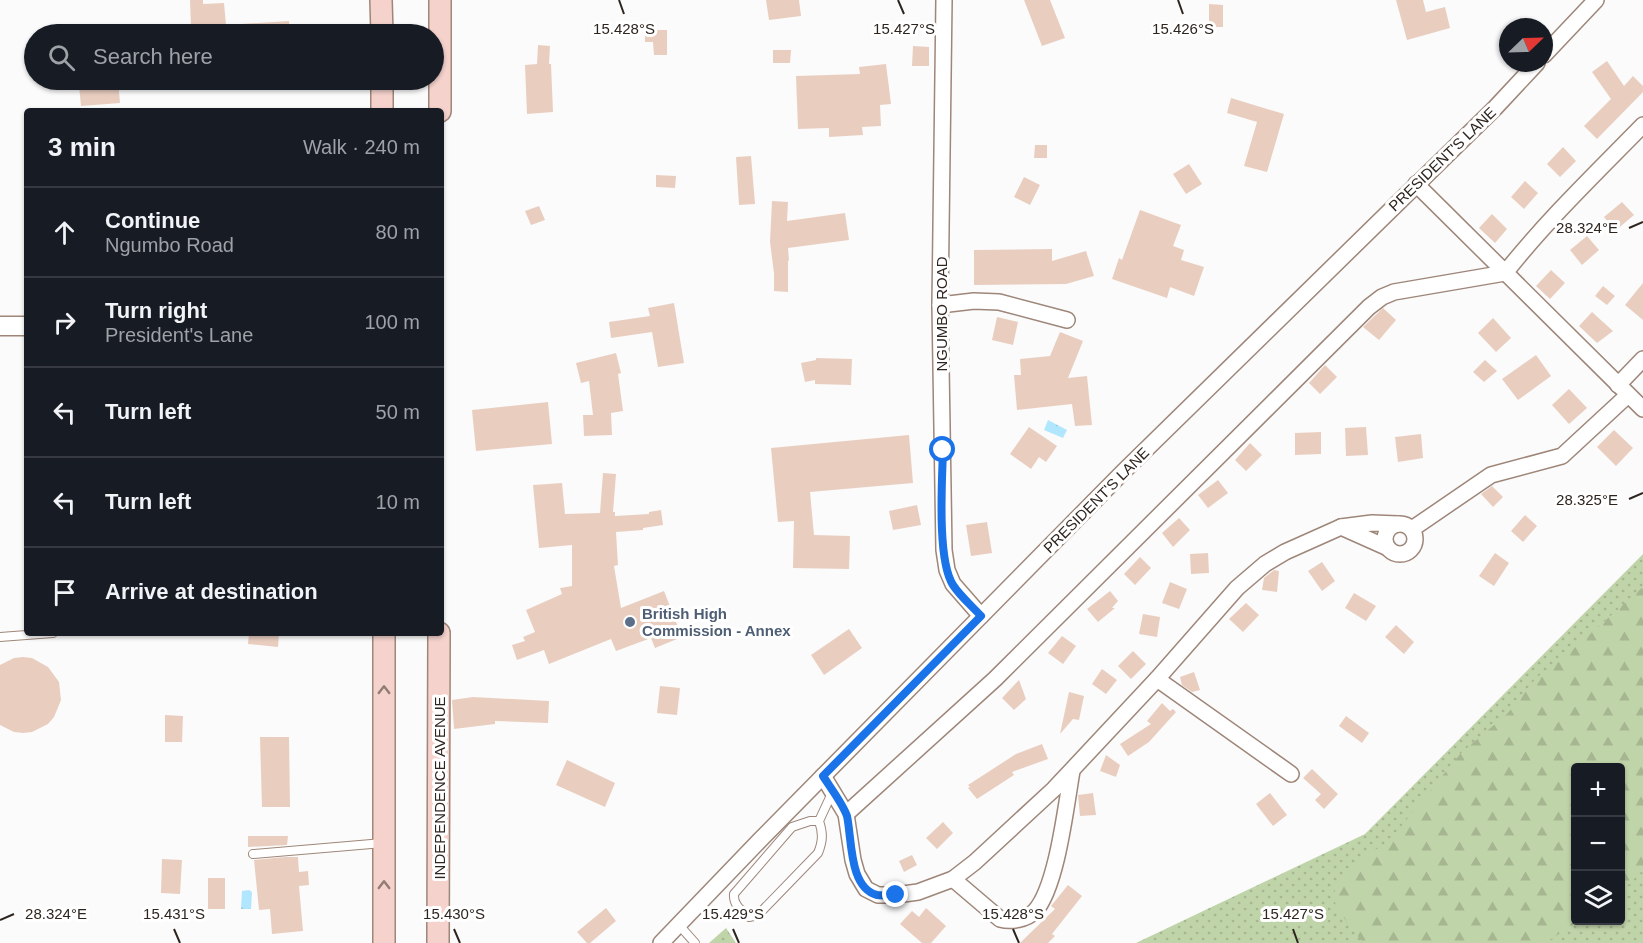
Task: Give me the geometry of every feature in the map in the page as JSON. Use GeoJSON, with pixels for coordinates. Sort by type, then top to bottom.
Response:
{"type":"FeatureCollection","features":[{"type":"Feature","properties":{"kind":"main road"},"geometry":{"type":"LineString","coordinates":[[381,0],[382,24]]}},
{"type":"Feature","properties":{"kind":"main road"},"geometry":{"type":"LineString","coordinates":[[440,0],[440,24]]}},
{"type":"Feature","properties":{"kind":"main road"},"geometry":{"type":"LineString","coordinates":[[382,90],[382,108]]}},
{"type":"Feature","properties":{"kind":"main road"},"geometry":{"type":"LineString","coordinates":[[440,90],[440,108]]}},
{"type":"Feature","properties":{"kind":"main road"},"geometry":{"type":"LineString","coordinates":[[384,636],[384,943]]}},
{"type":"Feature","properties":{"kind":"main road","name":"INDEPENDENCE AVENUE"},"geometry":{"type":"LineString","coordinates":[[438,943],[439,636]]}},
{"type":"Feature","properties":{"kind":"street","name":"NGUMBO ROAD"},"geometry":{"type":"LineString","coordinates":[[944,0],[940,305],[944,550],[946,570],[953,584],[981,616]]}},
{"type":"Feature","properties":{"kind":"street"},"geometry":{"type":"LineString","coordinates":[[1553,45],[1593,1]]}},
{"type":"Feature","properties":{"kind":"street","name":"PRESIDENT'S LANE"},"geometry":{"type":"LineString","coordinates":[[661,943],[1124,471],[1495,108],[1529,72]]}},
{"type":"Feature","properties":{"kind":"street"},"geometry":{"type":"LineString","coordinates":[[846,814],[995,679],[1369,308],[1382,297],[1394,292],[1505,273],[1565,204],[1643,125]]}},
{"type":"Feature","properties":{"kind":"street"},"geometry":{"type":"LineString","coordinates":[[1416,184],[1643,409]]}},
{"type":"Feature","properties":{"kind":"street"},"geometry":{"type":"LineString","coordinates":[[940,305],[974,301],[999,302],[1067,320]]}},
{"type":"Feature","properties":{"kind":"street"},"geometry":{"type":"LineString","coordinates":[[0,326],[24,326]]}},
{"type":"Feature","properties":{"kind":"street"},"geometry":{"type":"LineString","coordinates":[[1388,548],[1385,541],[1386,533],[1391,527],[1405,526],[1491,475],[1562,456],[1623,390],[1643,359]]}},
{"type":"Feature","properties":{"kind":"street"},"geometry":{"type":"LineString","coordinates":[[823,776],[846,814],[853,860],[857,874],[866,889],[878,895],[896,895],[918,892],[953,879],[975,862],[1072,771],[1237,588],[1264,564],[1341,527],[1372,523],[1405,526],[1415,536],[1414,544],[1410,551],[1403,554],[1395,553],[1341,527]]}},
{"type":"Feature","properties":{"kind":"street"},"geometry":{"type":"LineString","coordinates":[[1157,679],[1291,774]]}},
{"type":"Feature","properties":{"kind":"street"},"geometry":{"type":"LineString","coordinates":[[953,879],[1000,919],[1010,922],[1034,912],[1050,882],[1072,771]]}},
{"type":"Feature","properties":{"kind":"lane"},"geometry":{"type":"LineString","coordinates":[[0,637],[24,635]]}},
{"type":"Feature","properties":{"kind":"lane"},"geometry":{"type":"LineString","coordinates":[[819,821],[802,822],[792,827],[734,894],[736,905],[749,917],[758,915],[818,853],[822,844],[819,821],[833,792]]}},
{"type":"Feature","properties":{"kind":"lane"},"geometry":{"type":"LineString","coordinates":[[253,854],[384,843]]}},
{"type":"Feature","properties":{"kind":"lane"},"geometry":{"type":"LineString","coordinates":[[679,925],[695,943]]}},
{"type":"Feature","properties":{"kind":"green space"},"geometry":{"type":"Polygon","coordinates":[[[1643,554],[1643,943],[1136,943],[1365,834],[1643,554]]]}},
{"type":"Feature","properties":{"kind":"green space"},"geometry":{"type":"Polygon","coordinates":[[[1643,587],[1643,870],[1625,888],[1625,763],[1571,763],[1571,925],[1573,925],[1545,943],[1363,943],[1338,910],[1334,900],[1335,887],[1369,854],[1389,841],[1461,753],[1507,714],[1536,678],[1572,650],[1643,587]]]}},
{"type":"Feature","properties":{"kind":"green space"},"geometry":{"type":"Polygon","coordinates":[[[726,928],[736,943],[709,943],[726,928]]]}},
{"type":"Feature","properties":{"kind":"water"},"geometry":{"type":"Polygon","coordinates":[[[1048,420],[1067,430],[1063,438],[1044,430],[1048,420]]]}},
{"type":"Feature","properties":{"kind":"water"},"geometry":{"type":"Polygon","coordinates":[[[242,891],[252,892],[251,909],[241,909],[242,891]]]}},
{"type":"Feature","properties":{"kind":"building"},"geometry":{"type":"Polygon","coordinates":[[[190,0],[203,0],[203,4],[224,3],[226,24],[191,24],[190,0]]]}},
{"type":"Feature","properties":{"kind":"building"},"geometry":{"type":"Polygon","coordinates":[[[766,0],[799,0],[801,16],[769,20],[766,0]]]}},
{"type":"Feature","properties":{"kind":"building"},"geometry":{"type":"Polygon","coordinates":[[[1024,0],[1050,0],[1065,38],[1042,46],[1024,0]]]}},
{"type":"Feature","properties":{"kind":"building"},"geometry":{"type":"Polygon","coordinates":[[[1396,0],[1423,0],[1426,12],[1445,7],[1450,28],[1407,40],[1396,0]]]}},
{"type":"Feature","properties":{"kind":"building"},"geometry":{"type":"Polygon","coordinates":[[[1209,4],[1223,5],[1223,27],[1209,27],[1209,4]]]}},
{"type":"Feature","properties":{"kind":"building"},"geometry":{"type":"Polygon","coordinates":[[[289,21],[289,24],[242,24],[289,21]]]}},
{"type":"Feature","properties":{"kind":"building"},"geometry":{"type":"Polygon","coordinates":[[[645,30],[667,30],[667,55],[654,55],[653,42],[645,42],[645,30]]]}},
{"type":"Feature","properties":{"kind":"building"},"geometry":{"type":"Polygon","coordinates":[[[538,45],[550,46],[549,64],[551,64],[553,112],[527,114],[525,65],[537,64],[538,45]]]}},
{"type":"Feature","properties":{"kind":"building"},"geometry":{"type":"Polygon","coordinates":[[[913,46],[929,47],[929,66],[912,66],[913,46]]]}},
{"type":"Feature","properties":{"kind":"building"},"geometry":{"type":"Polygon","coordinates":[[[773,50],[791,50],[790,63],[773,63],[773,50]]]}},
{"type":"Feature","properties":{"kind":"building"},"geometry":{"type":"Polygon","coordinates":[[[1607,61],[1624,86],[1633,76],[1643,86],[1643,92],[1597,139],[1584,126],[1611,99],[1592,72],[1607,61]]]}},
{"type":"Feature","properties":{"kind":"building"},"geometry":{"type":"Polygon","coordinates":[[[886,64],[891,104],[880,105],[881,126],[862,127],[863,135],[829,137],[829,128],[798,129],[796,76],[860,74],[859,67],[886,64]]]}},
{"type":"Feature","properties":{"kind":"building"},"geometry":{"type":"Polygon","coordinates":[[[79,90],[119,90],[120,103],[81,106],[79,90]]]}},
{"type":"Feature","properties":{"kind":"building"},"geometry":{"type":"Polygon","coordinates":[[[1231,98],[1284,114],[1267,172],[1244,166],[1257,122],[1227,113],[1231,98]]]}},
{"type":"Feature","properties":{"kind":"building"},"geometry":{"type":"Polygon","coordinates":[[[1035,145],[1047,145],[1047,158],[1034,158],[1035,145]]]}},
{"type":"Feature","properties":{"kind":"building"},"geometry":{"type":"Polygon","coordinates":[[[1563,147],[1576,161],[1560,177],[1547,164],[1563,147]]]}},
{"type":"Feature","properties":{"kind":"building"},"geometry":{"type":"Polygon","coordinates":[[[751,156],[755,204],[739,205],[736,157],[751,156]]]}},
{"type":"Feature","properties":{"kind":"building"},"geometry":{"type":"Polygon","coordinates":[[[1189,164],[1202,184],[1186,194],[1173,174],[1189,164]]]}},
{"type":"Feature","properties":{"kind":"building"},"geometry":{"type":"Polygon","coordinates":[[[656,175],[676,176],[675,188],[656,187],[656,175]]]}},
{"type":"Feature","properties":{"kind":"building"},"geometry":{"type":"Polygon","coordinates":[[[1024,177],[1040,185],[1030,205],[1014,197],[1024,177]]]}},
{"type":"Feature","properties":{"kind":"building"},"geometry":{"type":"Polygon","coordinates":[[[1525,181],[1538,193],[1524,209],[1511,197],[1525,181]]]}},
{"type":"Feature","properties":{"kind":"building"},"geometry":{"type":"Polygon","coordinates":[[[772,201],[788,202],[787,221],[845,213],[849,240],[788,248],[788,292],[774,291],[770,242],[772,201]]]}},
{"type":"Feature","properties":{"kind":"building"},"geometry":{"type":"Polygon","coordinates":[[[1622,202],[1634,215],[1615,231],[1604,217],[1622,202]]]}},
{"type":"Feature","properties":{"kind":"building"},"geometry":{"type":"Polygon","coordinates":[[[539,206],[545,220],[531,225],[525,211],[539,206]]]}},
{"type":"Feature","properties":{"kind":"building"},"geometry":{"type":"Polygon","coordinates":[[[1140,210],[1181,225],[1173,246],[1184,250],[1181,260],[1204,267],[1194,296],[1170,287],[1167,298],[1112,279],[1119,258],[1122,260],[1140,210]]]}},
{"type":"Feature","properties":{"kind":"building"},"geometry":{"type":"Polygon","coordinates":[[[1492,214],[1507,229],[1495,243],[1479,228],[1492,214]]]}},
{"type":"Feature","properties":{"kind":"building"},"geometry":{"type":"Polygon","coordinates":[[[1587,236],[1599,250],[1582,265],[1570,250],[1587,236]]]}},
{"type":"Feature","properties":{"kind":"building"},"geometry":{"type":"Polygon","coordinates":[[[1052,249],[1052,261],[1086,251],[1094,276],[1066,284],[974,285],[974,250],[1052,249]]]}},
{"type":"Feature","properties":{"kind":"building"},"geometry":{"type":"Polygon","coordinates":[[[1551,270],[1565,283],[1550,299],[1536,286],[1551,270]]]}},
{"type":"Feature","properties":{"kind":"building"},"geometry":{"type":"Polygon","coordinates":[[[1643,283],[1643,320],[1625,305],[1643,283]]]}},
{"type":"Feature","properties":{"kind":"building"},"geometry":{"type":"Polygon","coordinates":[[[1603,286],[1615,296],[1607,305],[1595,296],[1603,286]]]}},
{"type":"Feature","properties":{"kind":"building"},"geometry":{"type":"Polygon","coordinates":[[[674,303],[684,363],[658,367],[652,332],[611,338],[609,322],[650,316],[648,308],[674,303]]]}},
{"type":"Feature","properties":{"kind":"building"},"geometry":{"type":"Polygon","coordinates":[[[1383,308],[1396,320],[1379,340],[1363,327],[1383,308]]]}},
{"type":"Feature","properties":{"kind":"building"},"geometry":{"type":"Polygon","coordinates":[[[1592,312],[1613,331],[1597,343],[1579,326],[1592,312]]]}},
{"type":"Feature","properties":{"kind":"building"},"geometry":{"type":"Polygon","coordinates":[[[997,317],[1018,322],[1013,345],[992,340],[997,317]]]}},
{"type":"Feature","properties":{"kind":"building"},"geometry":{"type":"Polygon","coordinates":[[[1493,318],[1511,338],[1496,352],[1478,333],[1493,318]]]}},
{"type":"Feature","properties":{"kind":"building"},"geometry":{"type":"Polygon","coordinates":[[[1060,332],[1083,341],[1068,378],[1087,376],[1092,425],[1075,426],[1072,404],[1017,410],[1014,375],[1021,375],[1020,359],[1050,356],[1060,332]]]}},
{"type":"Feature","properties":{"kind":"building"},"geometry":{"type":"Polygon","coordinates":[[[616,353],[621,373],[618,374],[623,411],[611,413],[612,435],[584,436],[583,415],[593,415],[589,381],[581,383],[576,363],[616,353]]]}},
{"type":"Feature","properties":{"kind":"building"},"geometry":{"type":"Polygon","coordinates":[[[1536,355],[1551,376],[1518,400],[1502,379],[1536,355]]]}},
{"type":"Feature","properties":{"kind":"building"},"geometry":{"type":"Polygon","coordinates":[[[816,358],[852,359],[851,385],[815,384],[815,380],[805,382],[801,363],[816,360],[816,358]]]}},
{"type":"Feature","properties":{"kind":"building"},"geometry":{"type":"Polygon","coordinates":[[[1485,360],[1497,371],[1484,382],[1473,372],[1485,360]]]}},
{"type":"Feature","properties":{"kind":"building"},"geometry":{"type":"Polygon","coordinates":[[[1325,365],[1337,377],[1320,394],[1309,383],[1325,365]]]}},
{"type":"Feature","properties":{"kind":"building"},"geometry":{"type":"Polygon","coordinates":[[[1569,389],[1587,408],[1569,424],[1552,405],[1569,389]]]}},
{"type":"Feature","properties":{"kind":"building"},"geometry":{"type":"Polygon","coordinates":[[[548,402],[552,444],[476,451],[472,410],[548,402]]]}},
{"type":"Feature","properties":{"kind":"building"},"geometry":{"type":"Polygon","coordinates":[[[1029,427],[1057,446],[1046,462],[1039,457],[1031,469],[1010,454],[1029,427]]]}},
{"type":"Feature","properties":{"kind":"building"},"geometry":{"type":"Polygon","coordinates":[[[1366,427],[1368,455],[1346,456],[1345,428],[1366,427]]]}},
{"type":"Feature","properties":{"kind":"building"},"geometry":{"type":"Polygon","coordinates":[[[1614,430],[1633,448],[1616,466],[1597,447],[1614,430]]]}},
{"type":"Feature","properties":{"kind":"building"},"geometry":{"type":"Polygon","coordinates":[[[1321,432],[1321,454],[1295,455],[1295,433],[1321,432]]]}},
{"type":"Feature","properties":{"kind":"building"},"geometry":{"type":"Polygon","coordinates":[[[1421,434],[1423,458],[1398,462],[1395,437],[1421,434]]]}},
{"type":"Feature","properties":{"kind":"building"},"geometry":{"type":"Polygon","coordinates":[[[909,435],[913,483],[810,492],[814,535],[850,536],[849,569],[793,568],[794,521],[778,522],[771,448],[909,435]]]}},
{"type":"Feature","properties":{"kind":"building"},"geometry":{"type":"Polygon","coordinates":[[[1250,443],[1262,455],[1246,471],[1235,460],[1250,443]]]}},
{"type":"Feature","properties":{"kind":"building"},"geometry":{"type":"Polygon","coordinates":[[[603,473],[616,474],[613,512],[615,516],[649,514],[649,512],[661,510],[663,525],[643,528],[643,530],[616,532],[618,565],[614,566],[621,608],[664,591],[682,637],[655,648],[651,638],[616,651],[611,639],[549,664],[544,650],[517,660],[512,645],[525,641],[523,637],[535,632],[526,610],[562,594],[560,588],[572,586],[572,545],[539,548],[533,485],[562,483],[565,514],[600,513],[603,473]]]}},
{"type":"Feature","properties":{"kind":"building"},"geometry":{"type":"Polygon","coordinates":[[[1218,480],[1228,493],[1208,508],[1198,495],[1218,480]]]}},
{"type":"Feature","properties":{"kind":"building"},"geometry":{"type":"Polygon","coordinates":[[[1492,486],[1503,497],[1493,507],[1481,494],[1492,486]]]}},
{"type":"Feature","properties":{"kind":"building"},"geometry":{"type":"Polygon","coordinates":[[[917,505],[921,525],[893,530],[889,511],[917,505]]]}},
{"type":"Feature","properties":{"kind":"building"},"geometry":{"type":"Polygon","coordinates":[[[1525,515],[1537,526],[1523,542],[1511,531],[1525,515]]]}},
{"type":"Feature","properties":{"kind":"building"},"geometry":{"type":"Polygon","coordinates":[[[1179,518],[1190,530],[1173,547],[1162,533],[1179,518]]]}},
{"type":"Feature","properties":{"kind":"building"},"geometry":{"type":"Polygon","coordinates":[[[987,522],[992,553],[971,556],[966,525],[987,522]]]}},
{"type":"Feature","properties":{"kind":"building"},"geometry":{"type":"Polygon","coordinates":[[[1208,553],[1209,573],[1191,574],[1190,554],[1208,553]]]}},
{"type":"Feature","properties":{"kind":"building"},"geometry":{"type":"Polygon","coordinates":[[[1495,553],[1509,563],[1494,586],[1479,576],[1495,553]]]}},
{"type":"Feature","properties":{"kind":"building"},"geometry":{"type":"Polygon","coordinates":[[[1140,557],[1151,568],[1135,585],[1124,574],[1140,557]]]}},
{"type":"Feature","properties":{"kind":"building"},"geometry":{"type":"Polygon","coordinates":[[[1322,562],[1335,581],[1322,591],[1308,571],[1322,562]]]}},
{"type":"Feature","properties":{"kind":"building"},"geometry":{"type":"Polygon","coordinates":[[[1274,570],[1279,571],[1277,592],[1262,590],[1264,578],[1274,570]]]}},
{"type":"Feature","properties":{"kind":"building"},"geometry":{"type":"Polygon","coordinates":[[[1170,582],[1187,589],[1179,609],[1162,603],[1170,582]]]}},
{"type":"Feature","properties":{"kind":"building"},"geometry":{"type":"Polygon","coordinates":[[[1110,591],[1118,601],[1112,608],[1115,608],[1098,622],[1087,609],[1110,591]]]}},
{"type":"Feature","properties":{"kind":"building"},"geometry":{"type":"Polygon","coordinates":[[[1354,593],[1376,606],[1366,621],[1345,608],[1354,593]]]}},
{"type":"Feature","properties":{"kind":"building"},"geometry":{"type":"Polygon","coordinates":[[[1246,603],[1259,615],[1243,632],[1229,619],[1246,603]]]}},
{"type":"Feature","properties":{"kind":"building"},"geometry":{"type":"Polygon","coordinates":[[[1143,614],[1160,617],[1157,637],[1139,634],[1143,614]]]}},
{"type":"Feature","properties":{"kind":"building"},"geometry":{"type":"Polygon","coordinates":[[[1396,625],[1414,642],[1404,654],[1385,637],[1396,625]]]}},
{"type":"Feature","properties":{"kind":"building"},"geometry":{"type":"Polygon","coordinates":[[[849,629],[862,648],[824,675],[811,655],[849,629]]]}},
{"type":"Feature","properties":{"kind":"building"},"geometry":{"type":"Polygon","coordinates":[[[249,636],[279,636],[278,647],[248,644],[249,636]]]}},
{"type":"Feature","properties":{"kind":"building"},"geometry":{"type":"Polygon","coordinates":[[[1062,636],[1076,646],[1063,664],[1048,653],[1062,636]]]}},
{"type":"Feature","properties":{"kind":"building"},"geometry":{"type":"Polygon","coordinates":[[[1133,651],[1146,664],[1131,679],[1118,666],[1133,651]]]}},
{"type":"Feature","properties":{"kind":"building"},"geometry":{"type":"Polygon","coordinates":[[[14,658],[32,658],[48,667],[59,682],[61,700],[54,717],[48,724],[32,732],[23,733],[14,732],[0,725],[0,665],[14,658]]]}},
{"type":"Feature","properties":{"kind":"building"},"geometry":{"type":"Polygon","coordinates":[[[1102,669],[1117,680],[1106,694],[1092,684],[1102,669]]]}},
{"type":"Feature","properties":{"kind":"building"},"geometry":{"type":"Polygon","coordinates":[[[1194,672],[1200,690],[1192,692],[1182,685],[1180,677],[1194,672]]]}},
{"type":"Feature","properties":{"kind":"building"},"geometry":{"type":"Polygon","coordinates":[[[1019,680],[1026,699],[1014,710],[1002,698],[1019,680]]]}},
{"type":"Feature","properties":{"kind":"building"},"geometry":{"type":"Polygon","coordinates":[[[660,686],[680,688],[677,715],[657,713],[660,686]]]}},
{"type":"Feature","properties":{"kind":"building"},"geometry":{"type":"Polygon","coordinates":[[[1069,692],[1084,696],[1079,720],[1073,719],[1060,734],[1069,692]]]}},
{"type":"Feature","properties":{"kind":"building"},"geometry":{"type":"Polygon","coordinates":[[[473,697],[549,701],[548,723],[495,721],[495,724],[454,729],[452,700],[473,697]]]}},
{"type":"Feature","properties":{"kind":"building"},"geometry":{"type":"Polygon","coordinates":[[[1162,703],[1170,711],[1173,709],[1176,712],[1149,742],[1128,756],[1120,744],[1151,724],[1147,721],[1162,703]]]}},
{"type":"Feature","properties":{"kind":"building"},"geometry":{"type":"Polygon","coordinates":[[[165,715],[183,716],[182,742],[165,742],[165,715]]]}},
{"type":"Feature","properties":{"kind":"building"},"geometry":{"type":"Polygon","coordinates":[[[1346,716],[1369,733],[1362,743],[1339,726],[1346,716]]]}},
{"type":"Feature","properties":{"kind":"building"},"geometry":{"type":"Polygon","coordinates":[[[260,737],[289,737],[290,807],[262,807],[260,737]]]}},
{"type":"Feature","properties":{"kind":"building"},"geometry":{"type":"Polygon","coordinates":[[[1042,744],[1048,759],[1012,772],[1014,775],[977,799],[968,788],[970,787],[968,785],[1016,754],[1042,744]]]}},
{"type":"Feature","properties":{"kind":"building"},"geometry":{"type":"Polygon","coordinates":[[[1106,755],[1120,765],[1116,777],[1100,771],[1106,755]]]}},
{"type":"Feature","properties":{"kind":"building"},"geometry":{"type":"Polygon","coordinates":[[[567,760],[615,783],[605,807],[556,785],[567,760]]]}},
{"type":"Feature","properties":{"kind":"building"},"geometry":{"type":"Polygon","coordinates":[[[1312,769],[1338,794],[1324,809],[1315,800],[1321,794],[1303,778],[1312,769]]]}},
{"type":"Feature","properties":{"kind":"building"},"geometry":{"type":"Polygon","coordinates":[[[1093,793],[1096,815],[1080,816],[1078,795],[1093,793]]]}},
{"type":"Feature","properties":{"kind":"building"},"geometry":{"type":"Polygon","coordinates":[[[1270,793],[1287,815],[1273,826],[1256,804],[1270,793]]]}},
{"type":"Feature","properties":{"kind":"building"},"geometry":{"type":"Polygon","coordinates":[[[943,822],[953,833],[937,849],[926,838],[943,822]]]}},
{"type":"Feature","properties":{"kind":"building"},"geometry":{"type":"Polygon","coordinates":[[[248,836],[288,836],[287,845],[248,847],[248,836]]]}},
{"type":"Feature","properties":{"kind":"building"},"geometry":{"type":"Polygon","coordinates":[[[912,855],[917,865],[904,872],[899,861],[912,855]]]}},
{"type":"Feature","properties":{"kind":"building"},"geometry":{"type":"Polygon","coordinates":[[[298,857],[299,872],[308,871],[309,885],[299,886],[303,931],[272,934],[270,909],[259,910],[254,860],[298,857]]]}},
{"type":"Feature","properties":{"kind":"building"},"geometry":{"type":"Polygon","coordinates":[[[162,859],[182,860],[180,894],[161,893],[162,859]]]}},
{"type":"Feature","properties":{"kind":"building"},"geometry":{"type":"Polygon","coordinates":[[[208,878],[225,878],[225,909],[208,909],[208,878]]]}},
{"type":"Feature","properties":{"kind":"building"},"geometry":{"type":"Polygon","coordinates":[[[1068,885],[1082,896],[1052,934],[1055,936],[1048,943],[1020,943],[1055,909],[1051,906],[1068,885]]]}},
{"type":"Feature","properties":{"kind":"building"},"geometry":{"type":"Polygon","coordinates":[[[606,908],[616,921],[590,943],[587,943],[577,932],[606,908]]]}},
{"type":"Feature","properties":{"kind":"building"},"geometry":{"type":"Polygon","coordinates":[[[926,908],[946,926],[931,943],[922,943],[900,924],[912,911],[919,917],[926,908]]]}},
{"type":"Feature","properties":{"kind":"place","name":"British High Commission - Annex"},"geometry":{"type":"Point","coordinates":[630,622]}},
{"type":"Feature","properties":{"kind":"route"},"geometry":{"type":"LineString","coordinates":[[896,895],[878,895],[866,889],[857,874],[853,860],[846,814],[823,776],[981,616],[953,584],[946,570],[942,505],[943,450]]}}]}
